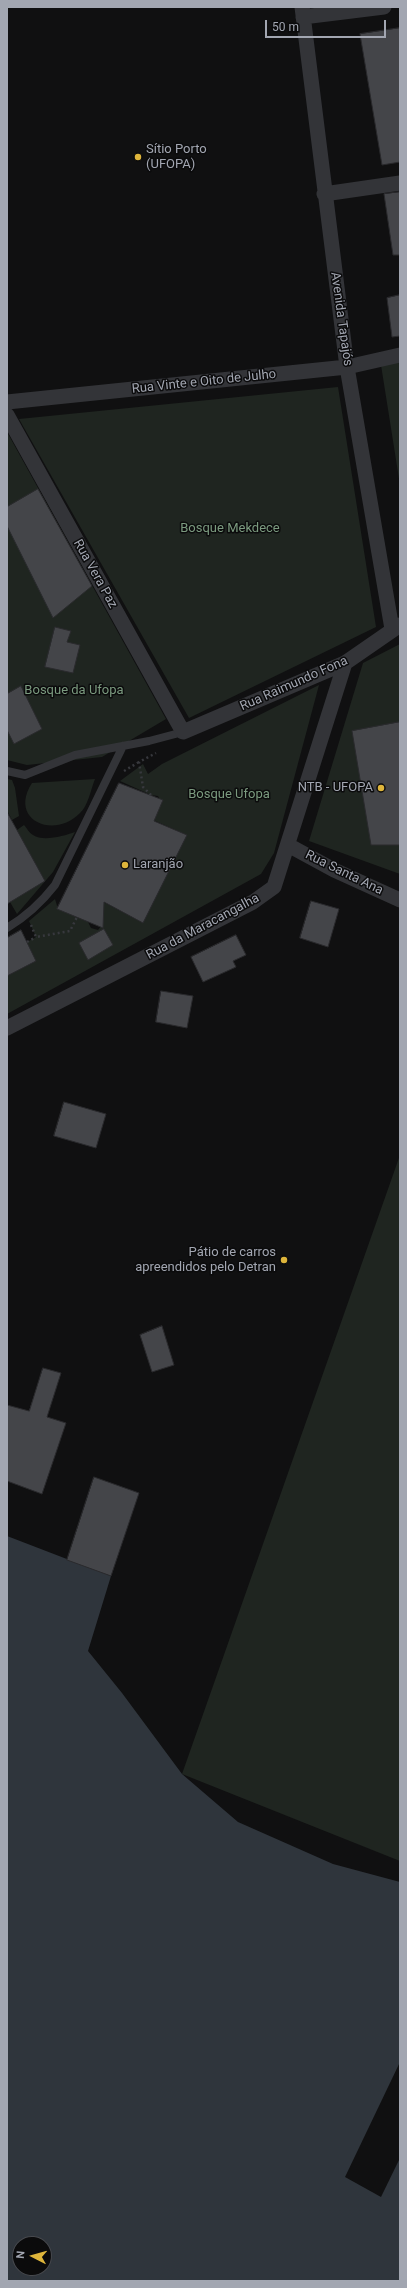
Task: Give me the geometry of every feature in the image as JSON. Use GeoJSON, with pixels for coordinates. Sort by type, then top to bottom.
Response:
{"type":"FeatureCollection","features":[{"type":"Feature","properties":{"kind":"street"},"geometry":{"type":"LineString","coordinates":[[302,12],[384,7]]}},
{"type":"Feature","properties":{"kind":"street","name":"Avenida Tapajós"},"geometry":{"type":"LineString","coordinates":[[302,12],[347,367],[396,627]]}},
{"type":"Feature","properties":{"kind":"street"},"geometry":{"type":"LineString","coordinates":[[324,194],[400,183]]}},
{"type":"Feature","properties":{"kind":"street","name":"Rua Vinte e Oito de Julho"},"geometry":{"type":"LineString","coordinates":[[7,402],[347,367],[400,355]]}},
{"type":"Feature","properties":{"kind":"street","name":"Rua Vera Paz"},"geometry":{"type":"LineString","coordinates":[[7,415],[183,732]]}},
{"type":"Feature","properties":{"kind":"street","name":"Rua Raimundo Fona"},"geometry":{"type":"LineString","coordinates":[[183,732],[345,663],[396,627]]}},
{"type":"Feature","properties":{"kind":"street","name":"Rua da Maracangalha"},"geometry":{"type":"LineString","coordinates":[[7,1028],[263,895],[274,887],[345,663]]}},
{"type":"Feature","properties":{"kind":"street","name":"Rua Santa Ana"},"geometry":{"type":"LineString","coordinates":[[288,845],[334,870],[400,900]]}},
{"type":"Feature","properties":{"kind":"lane"},"geometry":{"type":"LineString","coordinates":[[7,771],[25,775],[75,755],[183,732]]}},
{"type":"Feature","properties":{"kind":"lane"},"geometry":{"type":"LineString","coordinates":[[7,928],[26,917],[55,885],[123,746]]}},
{"type":"Feature","properties":{"kind":"path"},"geometry":{"type":"LineString","coordinates":[[151,795],[143,787],[139,762],[156,753]]}},
{"type":"Feature","properties":{"kind":"path"},"geometry":{"type":"LineString","coordinates":[[27,942],[36,937]]}},
{"type":"Feature","properties":{"kind":"green space"},"geometry":{"type":"Polygon","coordinates":[[[400,362],[400,485],[381,365],[400,362]]]}},
{"type":"Feature","properties":{"kind":"green space","name":"Bosque Mekdece"},"geometry":{"type":"Polygon","coordinates":[[[338,387],[376,627],[189,718],[19,419],[338,387]]]}},
{"type":"Feature","properties":{"kind":"green space","name":"Bosque da Ufopa"},"geometry":{"type":"Polygon","coordinates":[[[7,432],[166,719],[102,757],[27,765],[7,760],[7,432]]]}},
{"type":"Feature","properties":{"kind":"green space"},"geometry":{"type":"Polygon","coordinates":[[[400,644],[400,874],[309,841],[363,663],[400,644]]]}},
{"type":"Feature","properties":{"kind":"green space","name":"Bosque Ufopa"},"geometry":{"type":"Polygon","coordinates":[[[319,685],[274,853],[261,874],[7,1014],[7,976],[36,961],[27,942],[36,937],[29,921],[55,899],[58,909],[88,922],[91,928],[98,930],[103,924],[103,917],[92,896],[143,923],[187,835],[151,819],[162,803],[158,796],[151,795],[120,781],[143,764],[148,774],[162,764],[319,685]]]}},
{"type":"Feature","properties":{"kind":"green space"},"geometry":{"type":"Polygon","coordinates":[[[7,779],[12,780],[15,788],[19,816],[12,820],[7,810],[7,779]]]}},
{"type":"Feature","properties":{"kind":"green space"},"geometry":{"type":"Polygon","coordinates":[[[95,779],[83,810],[69,821],[58,825],[47,825],[37,822],[30,816],[26,807],[26,796],[32,783],[95,779]]]}},
{"type":"Feature","properties":{"kind":"green space"},"geometry":{"type":"Polygon","coordinates":[[[24,825],[29,832],[42,838],[60,837],[75,832],[53,872],[17,914],[10,902],[45,881],[17,830],[24,825]]]}},
{"type":"Feature","properties":{"kind":"green space"},"geometry":{"type":"Polygon","coordinates":[[[400,1155],[400,1861],[182,1774],[400,1155]]]}},
{"type":"Feature","properties":{"kind":"shaded area"},"geometry":{"type":"Polygon","coordinates":[[[7,1536],[111,1576],[88,1651],[122,1693],[182,1774],[238,1822],[333,1864],[400,1882],[400,2281],[7,2281],[7,1536]]]}},
{"type":"Feature","properties":{"kind":"pier"},"geometry":{"type":"Polygon","coordinates":[[[400,2062],[400,2158],[381,2197],[345,2177],[400,2062]]]}},
{"type":"Feature","properties":{"kind":"building"},"geometry":{"type":"Polygon","coordinates":[[[400,28],[400,162],[382,165],[360,34],[400,28]]]}},
{"type":"Feature","properties":{"kind":"building"},"geometry":{"type":"Polygon","coordinates":[[[400,192],[400,255],[393,255],[384,194],[400,192]]]}},
{"type":"Feature","properties":{"kind":"building"},"geometry":{"type":"Polygon","coordinates":[[[400,295],[400,336],[392,337],[387,298],[400,295]]]}},
{"type":"Feature","properties":{"kind":"building"},"geometry":{"type":"Polygon","coordinates":[[[38,489],[92,586],[53,618],[7,526],[7,507],[38,489]]]}},
{"type":"Feature","properties":{"kind":"building"},"geometry":{"type":"Polygon","coordinates":[[[55,627],[71,631],[67,642],[80,645],[73,673],[45,667],[55,627]]]}},
{"type":"Feature","properties":{"kind":"building"},"geometry":{"type":"Polygon","coordinates":[[[21,686],[42,729],[14,744],[7,730],[7,694],[21,686]]]}},
{"type":"Feature","properties":{"kind":"building","name":"NTB - UFOPA"},"geometry":{"type":"Polygon","coordinates":[[[400,722],[400,845],[371,845],[352,731],[400,722]]]}},
{"type":"Feature","properties":{"kind":"building","name":"Laranjão"},"geometry":{"type":"Polygon","coordinates":[[[119,783],[163,800],[154,821],[187,835],[143,923],[104,902],[103,928],[57,909],[119,783]]]}},
{"type":"Feature","properties":{"kind":"building"},"geometry":{"type":"Polygon","coordinates":[[[7,812],[45,881],[7,904],[7,812]]]}},
{"type":"Feature","properties":{"kind":"building"},"geometry":{"type":"Polygon","coordinates":[[[311,901],[339,909],[328,947],[300,938],[311,901]]]}},
{"type":"Feature","properties":{"kind":"building"},"geometry":{"type":"Polygon","coordinates":[[[104,929],[113,945],[88,960],[79,943],[104,929]]]}},
{"type":"Feature","properties":{"kind":"building"},"geometry":{"type":"Polygon","coordinates":[[[21,930],[36,961],[7,976],[7,938],[21,930]]]}},
{"type":"Feature","properties":{"kind":"building"},"geometry":{"type":"Polygon","coordinates":[[[236,935],[246,955],[233,961],[236,967],[203,982],[191,957],[236,935]]]}},
{"type":"Feature","properties":{"kind":"building"},"geometry":{"type":"Polygon","coordinates":[[[161,991],[193,996],[187,1028],[156,1022],[161,991]]]}},
{"type":"Feature","properties":{"kind":"building"},"geometry":{"type":"Polygon","coordinates":[[[64,1102],[106,1114],[96,1148],[54,1136],[64,1102]]]}},
{"type":"Feature","properties":{"kind":"building"},"geometry":{"type":"Polygon","coordinates":[[[162,1326],[174,1365],[152,1372],[140,1335],[162,1326]]]}},
{"type":"Feature","properties":{"kind":"building"},"geometry":{"type":"Polygon","coordinates":[[[43,1368],[61,1373],[47,1417],[66,1423],[42,1494],[7,1481],[7,1405],[29,1411],[43,1368]]]}},
{"type":"Feature","properties":{"kind":"building"},"geometry":{"type":"Polygon","coordinates":[[[94,1477],[139,1493],[111,1576],[67,1560],[94,1477]]]}},
{"type":"Feature","properties":{"kind":"place","name":"Sítio Porto (UFOPA)"},"geometry":{"type":"Point","coordinates":[138,157]}},
{"type":"Feature","properties":{"kind":"place","name":"NTB - UFOPA"},"geometry":{"type":"Point","coordinates":[381,788]}},
{"type":"Feature","properties":{"kind":"place","name":"Laranjão"},"geometry":{"type":"Point","coordinates":[125,865]}},
{"type":"Feature","properties":{"kind":"place","name":"Pátio de carros apreendidos pelo Detran"},"geometry":{"type":"Point","coordinates":[284,1260]}}]}
